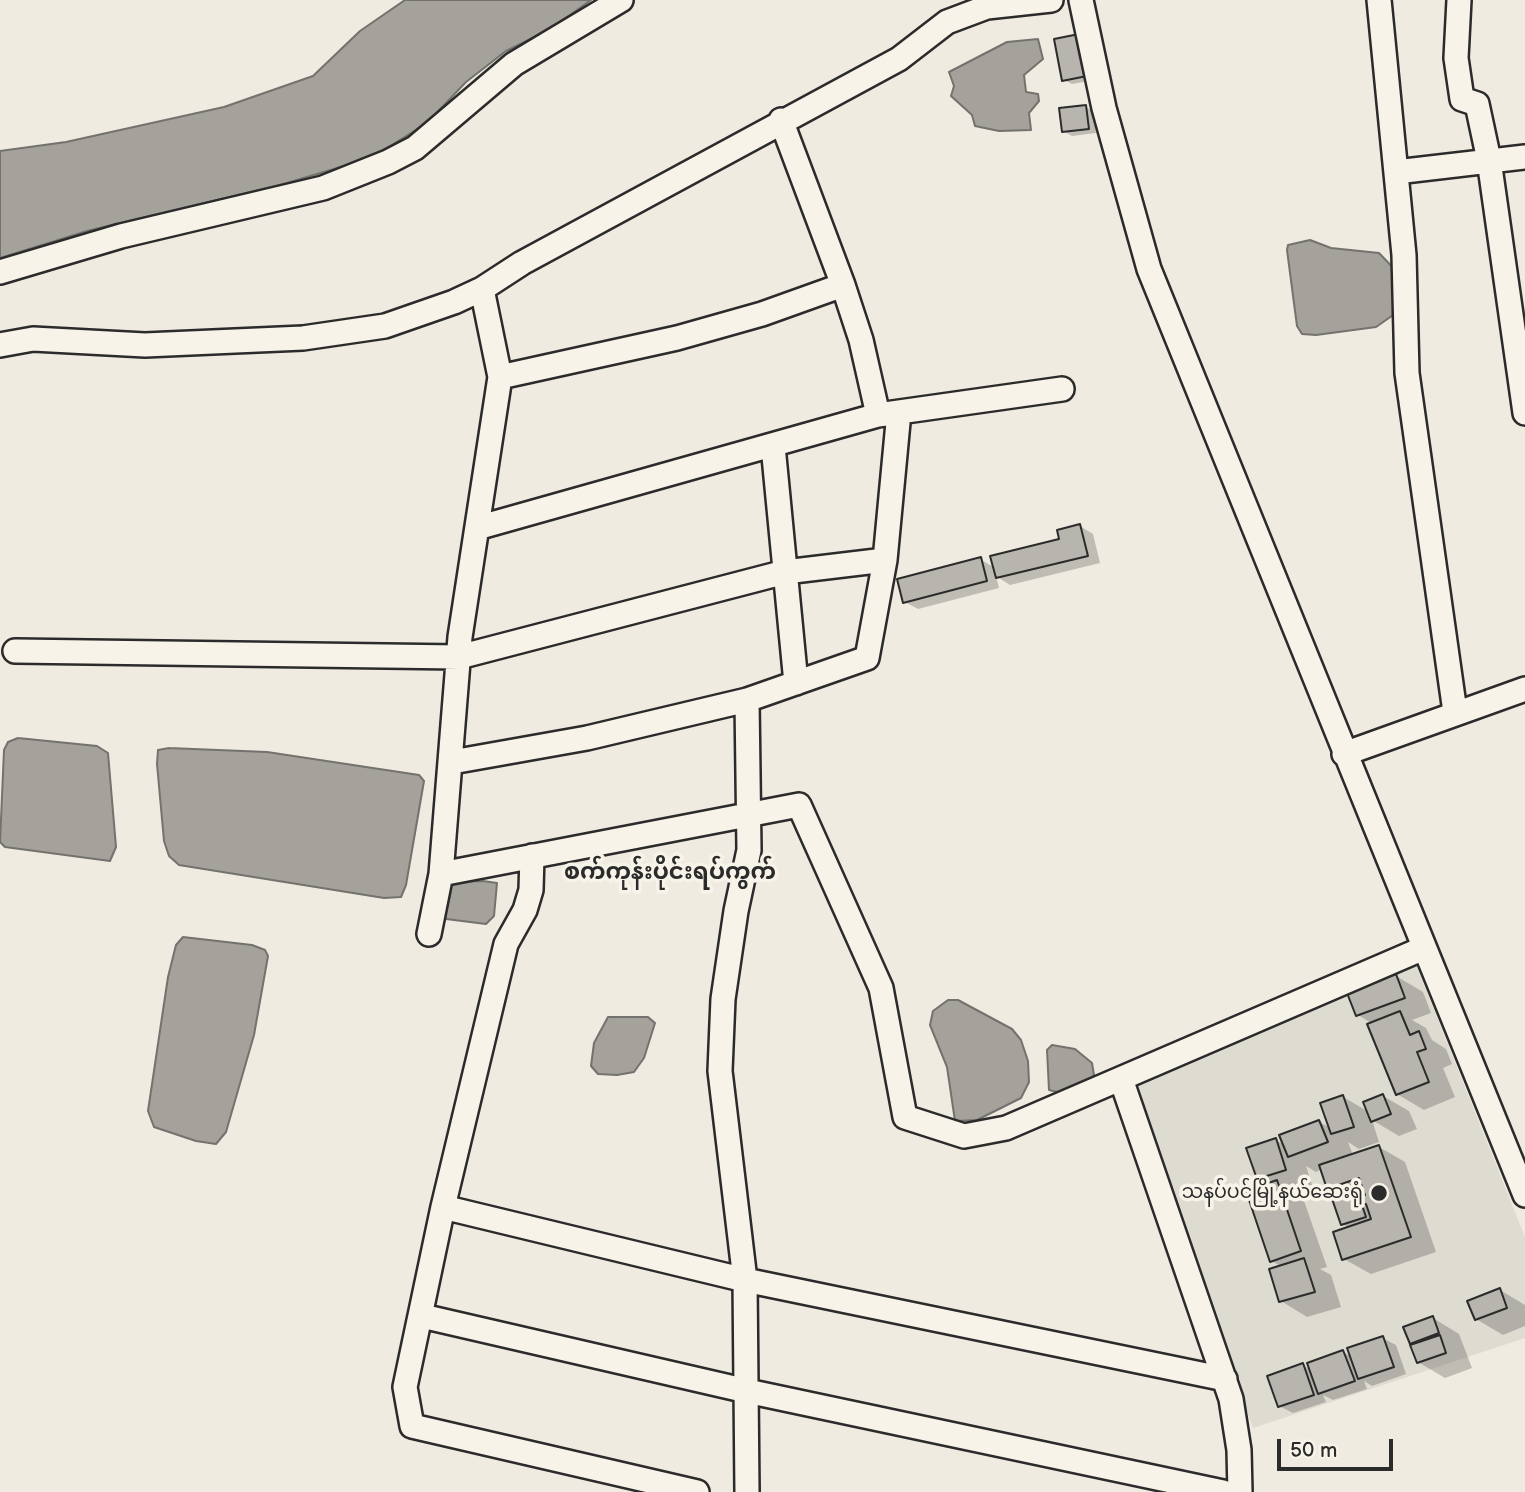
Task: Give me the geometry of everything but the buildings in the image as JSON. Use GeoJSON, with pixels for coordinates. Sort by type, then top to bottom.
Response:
{"type":"FeatureCollection","features":[{"type":"Feature","properties":{"kind":"street"},"geometry":{"type":"LineString","coordinates":[[0,272],[121,236],[323,188],[379,166],[415,148],[514,64],[621,0]]}},
{"type":"Feature","properties":{"kind":"street"},"geometry":{"type":"LineString","coordinates":[[0,345],[33,339],[145,345],[303,338],[385,326],[482,289],[522,263],[781,120],[899,59],[947,22],[987,7],[1051,0]]}},
{"type":"Feature","properties":{"kind":"street"},"geometry":{"type":"LineString","coordinates":[[1081,0],[1104,108],[1149,269],[1525,1195]]}},
{"type":"Feature","properties":{"kind":"street"},"geometry":{"type":"LineString","coordinates":[[1379,0],[1404,255],[1407,373],[1455,712]]}},
{"type":"Feature","properties":{"kind":"street"},"geometry":{"type":"LineString","coordinates":[[1459,0],[1456,58],[1462,99],[1477,104],[1517,293],[1525,413]]}},
{"type":"Feature","properties":{"kind":"street"},"geometry":{"type":"LineString","coordinates":[[452,762],[587,738],[747,700],[867,658],[885,560],[888,414],[781,120]]}},
{"type":"Feature","properties":{"kind":"street"},"geometry":{"type":"LineString","coordinates":[[1396,172],[1525,157]]}},
{"type":"Feature","properties":{"kind":"street"},"geometry":{"type":"LineString","coordinates":[[500,377],[677,338],[762,314],[843,285]]}},
{"type":"Feature","properties":{"kind":"street"},"geometry":{"type":"LineString","coordinates":[[429,934],[441,874],[459,657],[500,377],[482,289]]}},
{"type":"Feature","properties":{"kind":"street"},"geometry":{"type":"LineString","coordinates":[[477,528],[888,414],[1062,389]]}},
{"type":"Feature","properties":{"kind":"street"},"geometry":{"type":"LineString","coordinates":[[773,446],[796,683]]}},
{"type":"Feature","properties":{"kind":"street"},"geometry":{"type":"LineString","coordinates":[[15,651],[459,657],[785,572],[885,560]]}},
{"type":"Feature","properties":{"kind":"street"},"geometry":{"type":"LineString","coordinates":[[1344,754],[1525,689]]}},
{"type":"Feature","properties":{"kind":"street"},"geometry":{"type":"LineString","coordinates":[[747,700],[751,814],[749,850],[736,911],[723,999],[720,1071],[745,1280],[747,1492]]}},
{"type":"Feature","properties":{"kind":"street"},"geometry":{"type":"LineString","coordinates":[[441,874],[799,805],[881,988],[905,1117],[964,1136],[1006,1128],[1424,948]]}},
{"type":"Feature","properties":{"kind":"street"},"geometry":{"type":"LineString","coordinates":[[532,856],[531,890],[525,910],[506,944],[443,1207],[405,1387],[412,1426],[697,1492]]}},
{"type":"Feature","properties":{"kind":"street"},"geometry":{"type":"LineString","coordinates":[[1121,1079],[1224,1379],[1239,1450],[1240,1492]]}},
{"type":"Feature","properties":{"kind":"street"},"geometry":{"type":"LineString","coordinates":[[443,1207],[745,1280],[1224,1379]]}},
{"type":"Feature","properties":{"kind":"street"},"geometry":{"type":"LineString","coordinates":[[422,1316],[747,1391],[1223,1492]]}},
{"type":"Feature","properties":{"kind":"shaded area"},"geometry":{"type":"Polygon","coordinates":[[[405,0],[591,0],[549,30],[506,51],[466,82],[427,123],[371,158],[280,185],[87,231],[0,258],[0,151],[66,142],[224,107],[313,76],[360,31],[405,0]]]}},
{"type":"Feature","properties":{"kind":"shaded area"},"geometry":{"type":"Polygon","coordinates":[[[1038,39],[1043,59],[1024,75],[1026,92],[1038,94],[1039,101],[1029,113],[1031,130],[999,131],[975,126],[972,115],[951,96],[954,86],[949,72],[1007,42],[1038,39]]]}},
{"type":"Feature","properties":{"kind":"shaded area"},"geometry":{"type":"Polygon","coordinates":[[[1310,240],[1331,248],[1379,253],[1401,276],[1399,311],[1376,327],[1316,335],[1302,334],[1297,326],[1287,250],[1288,245],[1310,240]]]}},
{"type":"Feature","properties":{"kind":"shaded area"},"geometry":{"type":"Polygon","coordinates":[[[18,738],[97,746],[108,753],[116,847],[110,861],[5,847],[0,842],[4,750],[8,742],[18,738]]]}},
{"type":"Feature","properties":{"kind":"shaded area"},"geometry":{"type":"Polygon","coordinates":[[[169,748],[267,752],[419,775],[424,781],[406,885],[401,897],[384,898],[179,865],[169,856],[164,841],[157,764],[158,750],[169,748]]]}},
{"type":"Feature","properties":{"kind":"shaded area"},"geometry":{"type":"Polygon","coordinates":[[[451,882],[497,883],[494,916],[486,924],[446,919],[442,905],[451,882]]]}},
{"type":"Feature","properties":{"kind":"shaded area"},"geometry":{"type":"Polygon","coordinates":[[[183,937],[252,945],[265,950],[268,956],[254,1035],[226,1132],[216,1144],[196,1141],[154,1127],[148,1111],[168,977],[176,945],[183,937]]]}},
{"type":"Feature","properties":{"kind":"shaded area"},"geometry":{"type":"Polygon","coordinates":[[[1414,960],[1525,1237],[1525,1338],[1253,1428],[1130,1083],[1414,960]]]}},
{"type":"Feature","properties":{"kind":"shaded area"},"geometry":{"type":"Polygon","coordinates":[[[948,1000],[958,1000],[1012,1029],[1021,1040],[1028,1061],[1029,1082],[1021,1098],[977,1120],[955,1121],[947,1067],[930,1025],[933,1011],[948,1000]]]}},
{"type":"Feature","properties":{"kind":"shaded area"},"geometry":{"type":"Polygon","coordinates":[[[608,1017],[648,1017],[655,1023],[644,1058],[634,1072],[598,1074],[591,1066],[594,1043],[608,1017]]]}},
{"type":"Feature","properties":{"kind":"shaded area"},"geometry":{"type":"Polygon","coordinates":[[[1052,1045],[1075,1049],[1092,1063],[1094,1075],[1087,1083],[1061,1093],[1049,1090],[1047,1050],[1052,1045]]]}},
{"type":"Feature","properties":{"kind":"place","name":"သနပ်ပင်မြို့နယ်ဆေးရုံ"},"geometry":{"type":"Point","coordinates":[1379,1193]}},
{"type":"Feature","properties":{"kind":"district","name":"စက်ကုန်းပိုင်းရပ်ကွက်"},"geometry":{"type":"Point","coordinates":[670,873]}}]}
